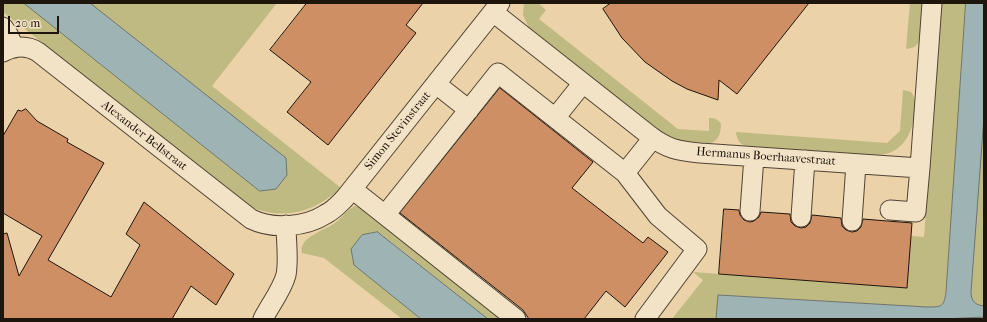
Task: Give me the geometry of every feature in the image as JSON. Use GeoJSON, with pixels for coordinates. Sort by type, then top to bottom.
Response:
{"type":"FeatureCollection","features":[{"type":"Feature","properties":{"kind":"street"},"geometry":{"type":"LineString","coordinates":[[890,210],[916,212],[932,3]]}},
{"type":"Feature","properties":{"kind":"street","name":"Hermanus Boerhaavestraat"},"geometry":{"type":"LineString","coordinates":[[497,7],[583,83],[666,147],[675,150],[754,157],[920,168]]}},
{"type":"Feature","properties":{"kind":"street","name":"Simon Stevinstraat"},"geometry":{"type":"LineString","coordinates":[[286,225],[305,223],[327,214],[338,206],[497,7]]}},
{"type":"Feature","properties":{"kind":"street"},"geometry":{"type":"LineString","coordinates":[[3,27],[8,34],[8,50]]}},
{"type":"Feature","properties":{"kind":"street","name":"Alexander Bellstraat"},"geometry":{"type":"LineString","coordinates":[[8,50],[28,48],[38,52],[246,216],[256,222],[286,225]]}},
{"type":"Feature","properties":{"kind":"street"},"geometry":{"type":"LineString","coordinates":[[386,215],[498,73],[625,173],[658,216],[697,249],[645,319]]}},
{"type":"Feature","properties":{"kind":"street"},"geometry":{"type":"LineString","coordinates":[[555,118],[583,83]]}},
{"type":"Feature","properties":{"kind":"street"},"geometry":{"type":"LineString","coordinates":[[436,84],[469,110]]}},
{"type":"Feature","properties":{"kind":"street"},"geometry":{"type":"LineString","coordinates":[[625,173],[653,138]]}},
{"type":"Feature","properties":{"kind":"street"},"geometry":{"type":"LineString","coordinates":[[750,211],[754,157]]}},
{"type":"Feature","properties":{"kind":"street"},"geometry":{"type":"LineString","coordinates":[[801,217],[805,160]]}},
{"type":"Feature","properties":{"kind":"street"},"geometry":{"type":"LineString","coordinates":[[852,221],[856,164]]}},
{"type":"Feature","properties":{"kind":"street"},"geometry":{"type":"LineString","coordinates":[[352,189],[516,319]]}},
{"type":"Feature","properties":{"kind":"street"},"geometry":{"type":"LineString","coordinates":[[263,319],[286,276],[286,225]]}},
{"type":"Feature","properties":{"kind":"shaded area"},"geometry":{"type":"Polygon","coordinates":[[[3,3],[24,3],[260,191],[276,189],[287,175],[285,158],[90,3],[277,3],[212,86],[341,188],[321,203],[300,212],[265,212],[253,208],[3,12],[3,3]]]}},
{"type":"Feature","properties":{"kind":"shaded area"},"geometry":{"type":"Polygon","coordinates":[[[24,3],[90,3],[286,158],[287,175],[276,189],[260,191],[24,3]]]}},
{"type":"Feature","properties":{"kind":"shaded area"},"geometry":{"type":"Polygon","coordinates":[[[524,3],[538,3],[546,10],[539,19],[678,129],[709,131],[709,118],[719,121],[721,124],[720,133],[716,140],[710,143],[681,141],[671,139],[658,130],[529,28],[523,15],[524,3]]]}},
{"type":"Feature","properties":{"kind":"shaded area"},"geometry":{"type":"Polygon","coordinates":[[[910,3],[923,3],[919,41],[915,46],[906,49],[910,3]]]}},
{"type":"Feature","properties":{"kind":"shaded area"},"geometry":{"type":"Polygon","coordinates":[[[942,3],[966,3],[946,292],[943,303],[936,307],[927,307],[718,295],[716,319],[672,319],[703,280],[693,272],[907,288],[911,236],[924,237],[942,3]]]}},
{"type":"Feature","properties":{"kind":"shaded area"},"geometry":{"type":"Polygon","coordinates":[[[966,3],[984,3],[984,116],[971,292],[974,302],[978,305],[984,306],[984,317],[944,319],[716,319],[718,295],[927,307],[936,307],[943,303],[946,292],[966,3]]]}},
{"type":"Feature","properties":{"kind":"shaded area"},"geometry":{"type":"Polygon","coordinates":[[[984,59],[984,319],[944,319],[965,318],[984,59]]]}},
{"type":"Feature","properties":{"kind":"shaded area"},"geometry":{"type":"Polygon","coordinates":[[[903,90],[913,94],[915,110],[912,127],[909,135],[899,147],[885,154],[876,155],[748,146],[741,144],[737,138],[736,132],[887,143],[900,131],[903,90]]]}},
{"type":"Feature","properties":{"kind":"shaded area"},"geometry":{"type":"Polygon","coordinates":[[[355,206],[361,207],[504,319],[488,319],[378,232],[362,235],[351,249],[354,265],[421,319],[402,319],[324,258],[302,253],[302,247],[308,238],[331,226],[349,209],[355,206]]]}},
{"type":"Feature","properties":{"kind":"shaded area"},"geometry":{"type":"Polygon","coordinates":[[[378,232],[488,319],[421,319],[354,265],[351,249],[362,235],[378,232]]]}},
{"type":"Feature","properties":{"kind":"building"},"geometry":{"type":"Polygon","coordinates":[[[307,3],[423,3],[406,25],[416,33],[328,145],[287,112],[311,82],[270,50],[307,3]]]}},
{"type":"Feature","properties":{"kind":"building"},"geometry":{"type":"Polygon","coordinates":[[[611,3],[809,3],[737,94],[719,80],[718,100],[687,89],[672,81],[645,62],[622,38],[603,9],[611,3]]]}},
{"type":"Feature","properties":{"kind":"building"},"geometry":{"type":"Polygon","coordinates":[[[500,88],[593,162],[572,188],[643,243],[648,237],[668,252],[625,307],[606,291],[584,319],[529,319],[523,310],[400,213],[500,88]]]}},
{"type":"Feature","properties":{"kind":"building"},"geometry":{"type":"Polygon","coordinates":[[[26,109],[37,121],[68,139],[67,142],[104,163],[48,260],[111,297],[140,245],[126,234],[144,202],[234,274],[216,305],[191,286],[172,319],[3,319],[3,234],[7,233],[19,276],[42,236],[3,213],[3,136],[18,110],[21,111],[26,109]]]}},
{"type":"Feature","properties":{"kind":"building"},"geometry":{"type":"Polygon","coordinates":[[[724,209],[739,210],[740,215],[744,220],[750,222],[759,217],[761,212],[790,214],[791,222],[795,226],[801,228],[806,227],[810,223],[812,215],[841,218],[842,226],[846,230],[852,232],[857,231],[861,227],[863,219],[912,223],[907,288],[719,274],[724,209]]]}}]}
